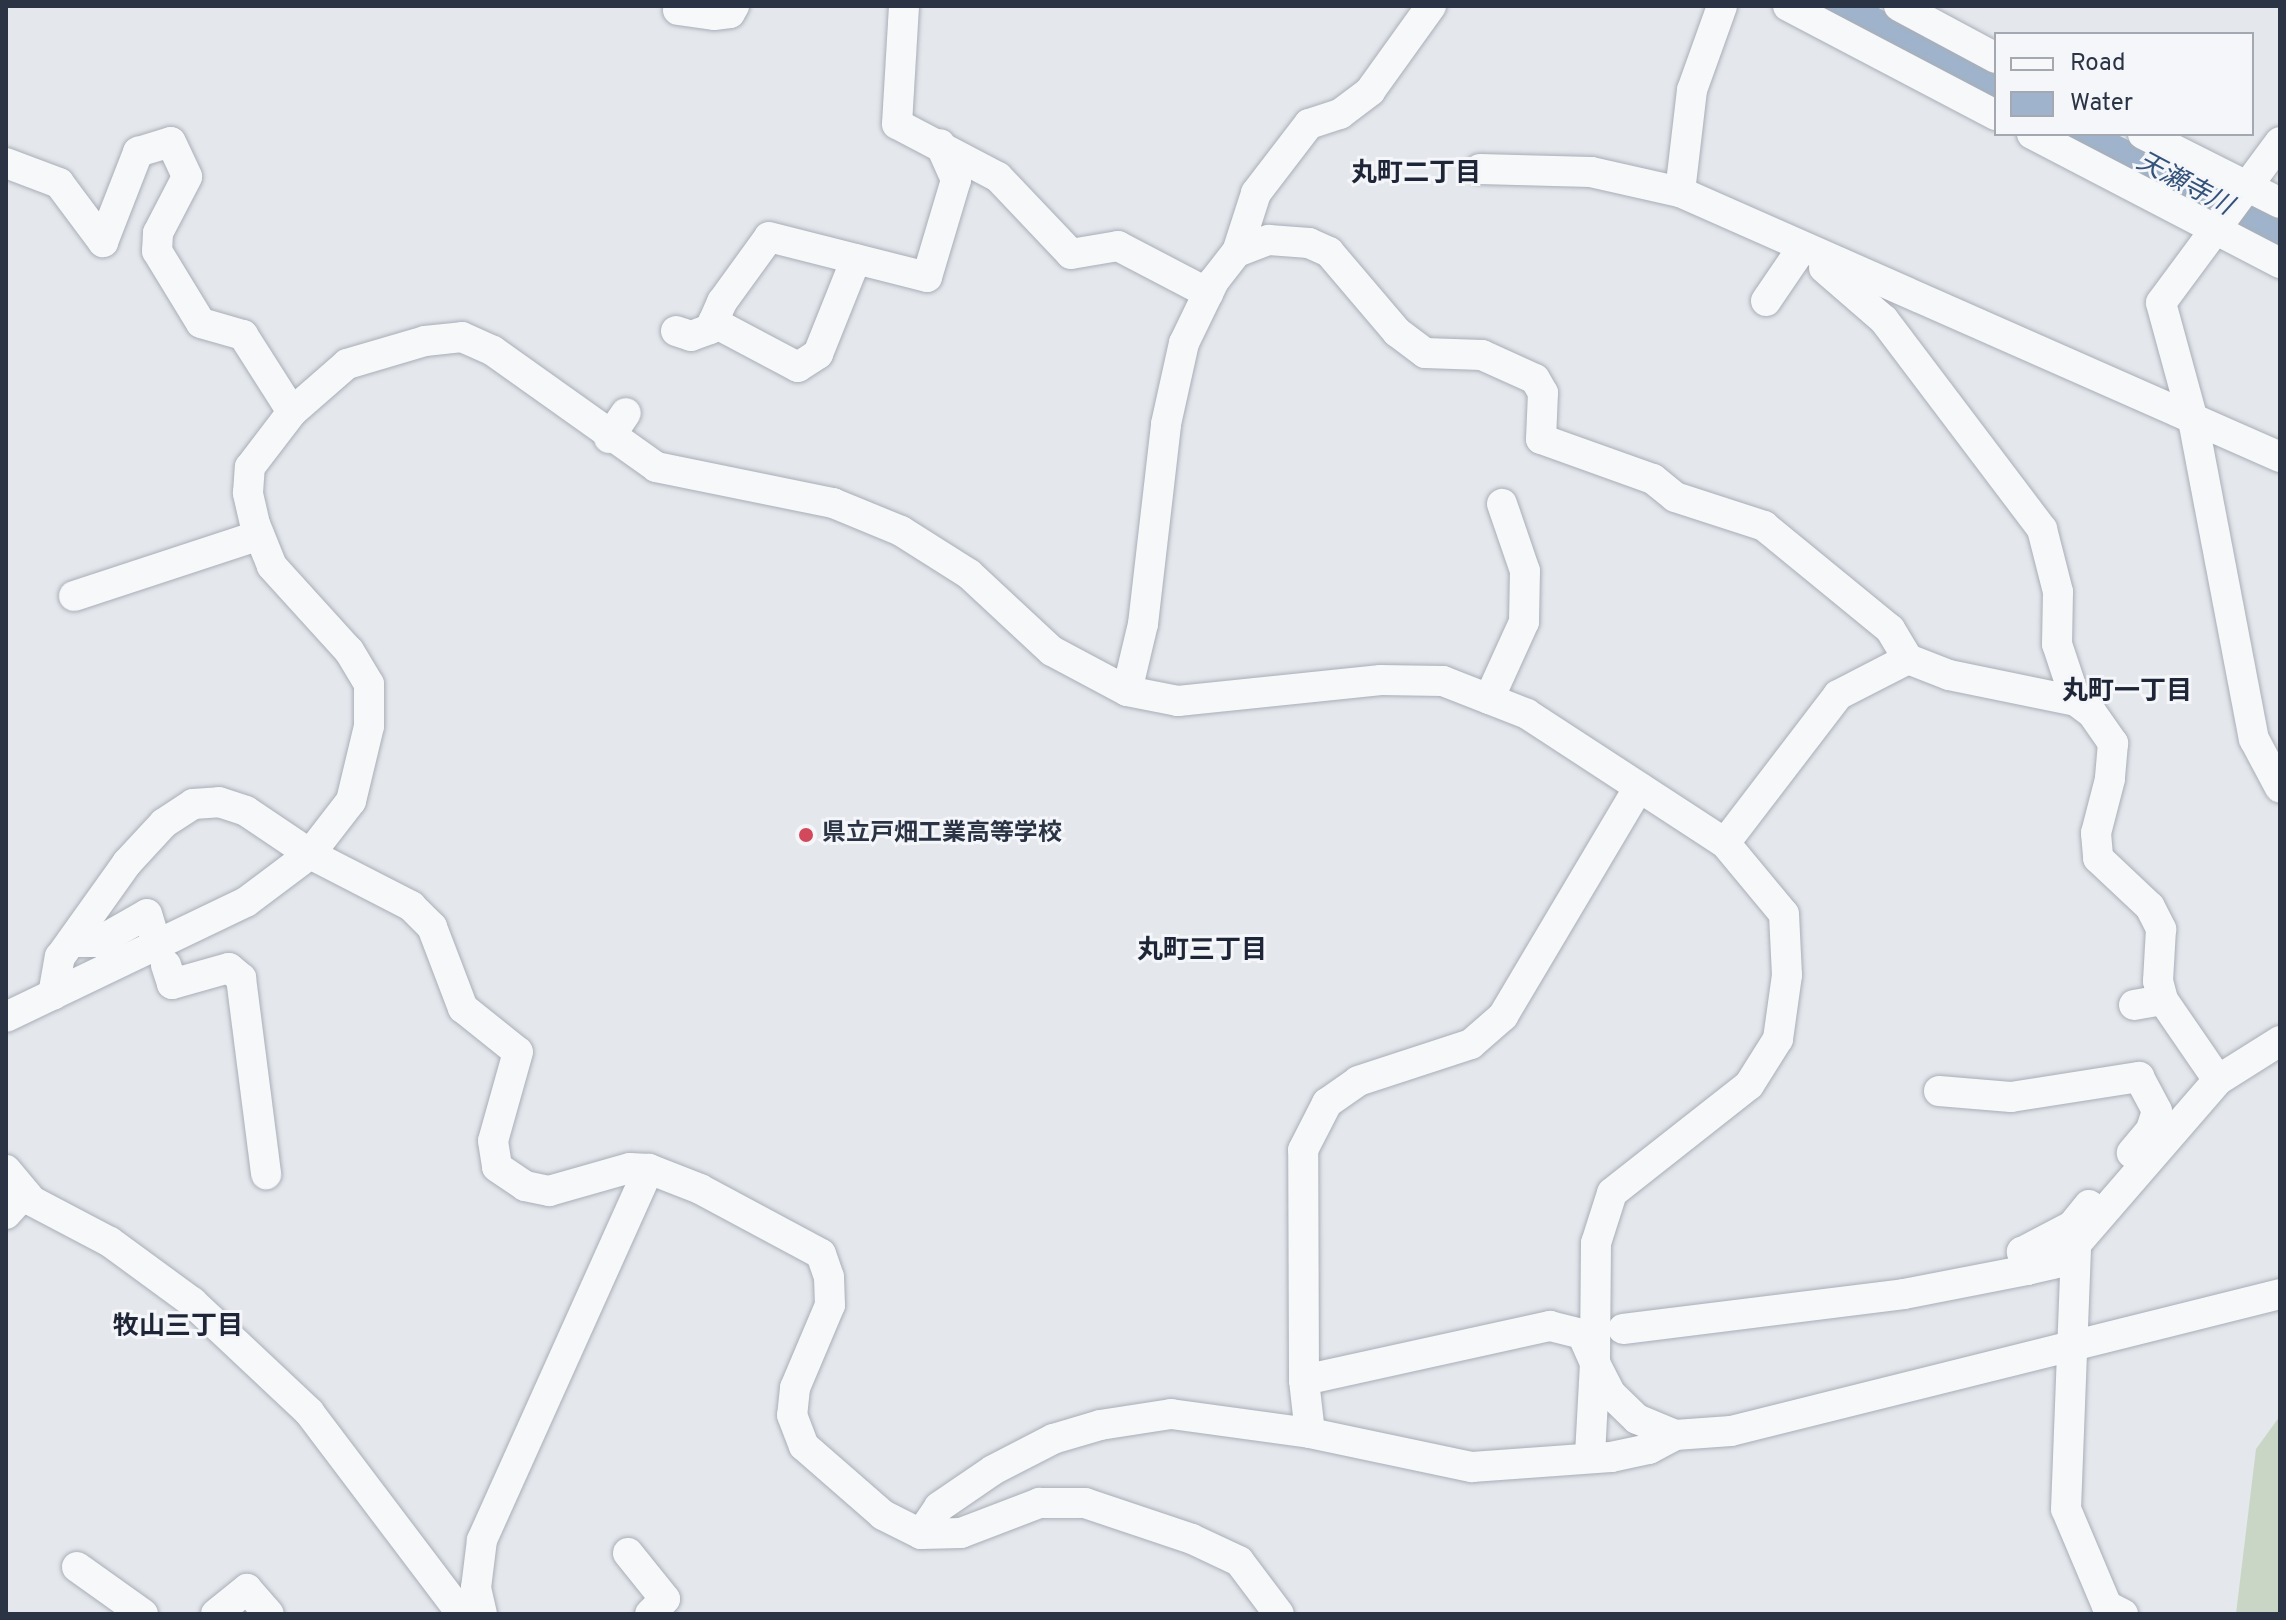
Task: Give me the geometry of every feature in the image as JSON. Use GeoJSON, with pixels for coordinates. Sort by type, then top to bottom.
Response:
{"type":"FeatureCollection","features":[{"type":"Feature","properties":{"kind":"street"},"geometry":{"type":"LineString","coordinates":[[678,10],[714,15],[730,13],[734,6]]}},
{"type":"Feature","properties":{"kind":"street"},"geometry":{"type":"LineString","coordinates":[[904,6],[897,124],[998,177],[1071,254],[1118,246],[1208,293]]}},
{"type":"Feature","properties":{"kind":"street"},"geometry":{"type":"LineString","coordinates":[[1127,691],[1143,624],[1166,424],[1184,343],[1208,293],[1237,252],[1256,193],[1309,124],[1340,114],[1370,91],[1431,6]]}},
{"type":"Feature","properties":{"kind":"street"},"geometry":{"type":"LineString","coordinates":[[1680,192],[1692,90],[1722,6]]}},
{"type":"Feature","properties":{"kind":"street"},"geometry":{"type":"LineString","coordinates":[[1788,6],[1994,114]]}},
{"type":"Feature","properties":{"kind":"street"},"geometry":{"type":"LineString","coordinates":[[1899,6],[1930,13],[1994,57]]}},
{"type":"Feature","properties":{"kind":"street"},"geometry":{"type":"LineString","coordinates":[[2036,136],[2280,263]]}},
{"type":"Feature","properties":{"kind":"street"},"geometry":{"type":"LineString","coordinates":[[2147,136],[2280,203]]}},
{"type":"Feature","properties":{"kind":"street"},"geometry":{"type":"LineString","coordinates":[[6,163],[59,183],[103,242],[138,152],[171,142],[187,177],[158,233],[157,251],[201,323],[243,335],[292,412]]}},
{"type":"Feature","properties":{"kind":"street"},"geometry":{"type":"LineString","coordinates":[[2280,142],[2212,228],[2161,303],[2193,420],[2254,739],[2280,788]]}},
{"type":"Feature","properties":{"kind":"street"},"geometry":{"type":"LineString","coordinates":[[676,331],[691,336],[710,329],[769,237],[927,277],[956,180],[940,144]]}},
{"type":"Feature","properties":{"kind":"street"},"geometry":{"type":"LineString","coordinates":[[1480,169],[1591,172],[1680,192],[2280,457]]}},
{"type":"Feature","properties":{"kind":"street"},"geometry":{"type":"LineString","coordinates":[[1237,252],[1269,240],[1309,243],[1329,252],[1397,332],[1425,353],[1482,355],[1535,379],[1543,393],[1541,439],[1653,479],[1675,497],[1764,526],[1890,629],[1908,659],[1949,675],[2076,701],[2092,713],[2113,743],[2110,779],[2096,833],[2098,858],[2150,907],[2161,929],[2158,981],[2163,1000],[2218,1080]]}},
{"type":"Feature","properties":{"kind":"street"},"geometry":{"type":"LineString","coordinates":[[1766,301],[1802,248]]}},
{"type":"Feature","properties":{"kind":"street"},"geometry":{"type":"LineString","coordinates":[[1802,248],[1884,320],[2042,529],[2058,592],[2057,644],[2076,701]]}},
{"type":"Feature","properties":{"kind":"street"},"geometry":{"type":"LineString","coordinates":[[713,322],[798,367],[818,354],[856,259]]}},
{"type":"Feature","properties":{"kind":"street"},"geometry":{"type":"LineString","coordinates":[[6,1017],[246,902],[310,854],[351,801],[369,726],[369,684],[349,651],[272,566],[259,535],[248,493],[250,467],[292,412],[347,364],[425,341],[462,337],[493,351],[609,438],[656,467],[833,503],[901,531],[969,574],[1052,651],[1127,691],[1178,701],[1381,680],[1443,681],[1527,714],[1725,843],[1784,914],[1787,975],[1778,1039],[1749,1085],[1612,1193],[1596,1243],[1590,1456]]}},
{"type":"Feature","properties":{"kind":"street"},"geometry":{"type":"LineString","coordinates":[[609,438],[626,413]]}},
{"type":"Feature","properties":{"kind":"street"},"geometry":{"type":"LineString","coordinates":[[1489,699],[1524,622],[1525,571],[1502,504]]}},
{"type":"Feature","properties":{"kind":"street"},"geometry":{"type":"LineString","coordinates":[[74,596],[259,535]]}},
{"type":"Feature","properties":{"kind":"street"},"geometry":{"type":"LineString","coordinates":[[1725,843],[1838,695],[1908,659]]}},
{"type":"Feature","properties":{"kind":"street"},"geometry":{"type":"LineString","coordinates":[[1310,1433],[1304,1380],[1303,1150],[1327,1103],[1358,1081],[1471,1044],[1503,1016],[1639,787]]}},
{"type":"Feature","properties":{"kind":"street"},"geometry":{"type":"LineString","coordinates":[[53,995],[60,957],[127,863],[164,823],[193,804],[219,802],[246,811],[310,854],[411,906],[432,927],[463,1008],[518,1052],[493,1141],[497,1167],[525,1186],[549,1191],[630,1168],[649,1169],[713,1196],[821,1254],[829,1277],[830,1305],[795,1388],[792,1415],[804,1446],[883,1515],[921,1534],[961,1533],[1039,1503],[1085,1503],[1192,1539],[1239,1561],[1279,1614]]}},
{"type":"Feature","properties":{"kind":"street"},"geometry":{"type":"LineString","coordinates":[[72,942],[98,942],[147,914],[151,927]]}},
{"type":"Feature","properties":{"kind":"street"},"geometry":{"type":"LineString","coordinates":[[166,965],[172,984],[229,968],[241,978],[266,1174]]}},
{"type":"Feature","properties":{"kind":"street"},"geometry":{"type":"LineString","coordinates":[[2134,1005],[2163,1000]]}},
{"type":"Feature","properties":{"kind":"street"},"geometry":{"type":"LineString","coordinates":[[2123,1614],[2107,1606],[2066,1509],[2069,1348],[2076,1244],[2218,1080],[2280,1041]]}},
{"type":"Feature","properties":{"kind":"street"},"geometry":{"type":"LineString","coordinates":[[1939,1091],[2011,1097],[2139,1077],[2157,1111],[2151,1130],[2072,1226],[2022,1252],[2027,1270]]}},
{"type":"Feature","properties":{"kind":"street"},"geometry":{"type":"LineString","coordinates":[[482,1614],[476,1588],[482,1540],[649,1169]]}},
{"type":"Feature","properties":{"kind":"street"},"geometry":{"type":"LineString","coordinates":[[12,1192],[110,1242],[192,1302],[298,1402],[462,1614]]}},
{"type":"Feature","properties":{"kind":"street"},"geometry":{"type":"LineString","coordinates":[[1623,1329],[1904,1294],[2075,1259]]}},
{"type":"Feature","properties":{"kind":"street"},"geometry":{"type":"LineString","coordinates":[[921,1534],[939,1507],[993,1470],[1053,1439],[1100,1425],[1171,1414],[1310,1433],[1472,1467],[1590,1456],[1649,1449],[1675,1435],[1731,1431],[2280,1294]]}},
{"type":"Feature","properties":{"kind":"street"},"geometry":{"type":"LineString","coordinates":[[1304,1380],[1550,1326],[1582,1334],[1610,1393],[1637,1419],[1675,1435]]}},
{"type":"Feature","properties":{"kind":"street"},"geometry":{"type":"LineString","coordinates":[[628,1553],[666,1609]]}},
{"type":"Feature","properties":{"kind":"street"},"geometry":{"type":"LineString","coordinates":[[77,1567],[143,1614]]}},
{"type":"Feature","properties":{"kind":"street"},"geometry":{"type":"LineString","coordinates":[[216,1614],[247,1589],[269,1614]]}},
{"type":"Feature","properties":{"kind":"green space"},"geometry":{"type":"Polygon","coordinates":[[[2280,1416],[2280,1614],[2236,1614],[2256,1449],[2280,1416]]]}},
{"type":"Feature","properties":{"kind":"water"},"geometry":{"type":"Polygon","coordinates":[[[1811,6],[1875,6],[1994,71],[1994,102],[1811,6]]]}},
{"type":"Feature","properties":{"kind":"water","name":"天瀬寺川"},"geometry":{"type":"Polygon","coordinates":[[[2060,136],[2120,136],[2280,218],[2280,252],[2060,136]]]}},
{"type":"Feature","properties":{"kind":"place","name":"県立戸畑工業高等学校"},"geometry":{"type":"Point","coordinates":[806,835]}},
{"type":"Feature","properties":{"kind":"district","name":"丸町二丁目"},"geometry":{"type":"Point","coordinates":[1416,175]}},
{"type":"Feature","properties":{"kind":"district","name":"丸町一丁目"},"geometry":{"type":"Point","coordinates":[2127,693]}},
{"type":"Feature","properties":{"kind":"district","name":"丸町三丁目"},"geometry":{"type":"Point","coordinates":[1202,952]}},
{"type":"Feature","properties":{"kind":"district","name":"牧山三丁目"},"geometry":{"type":"Point","coordinates":[178,1328]}}]}
